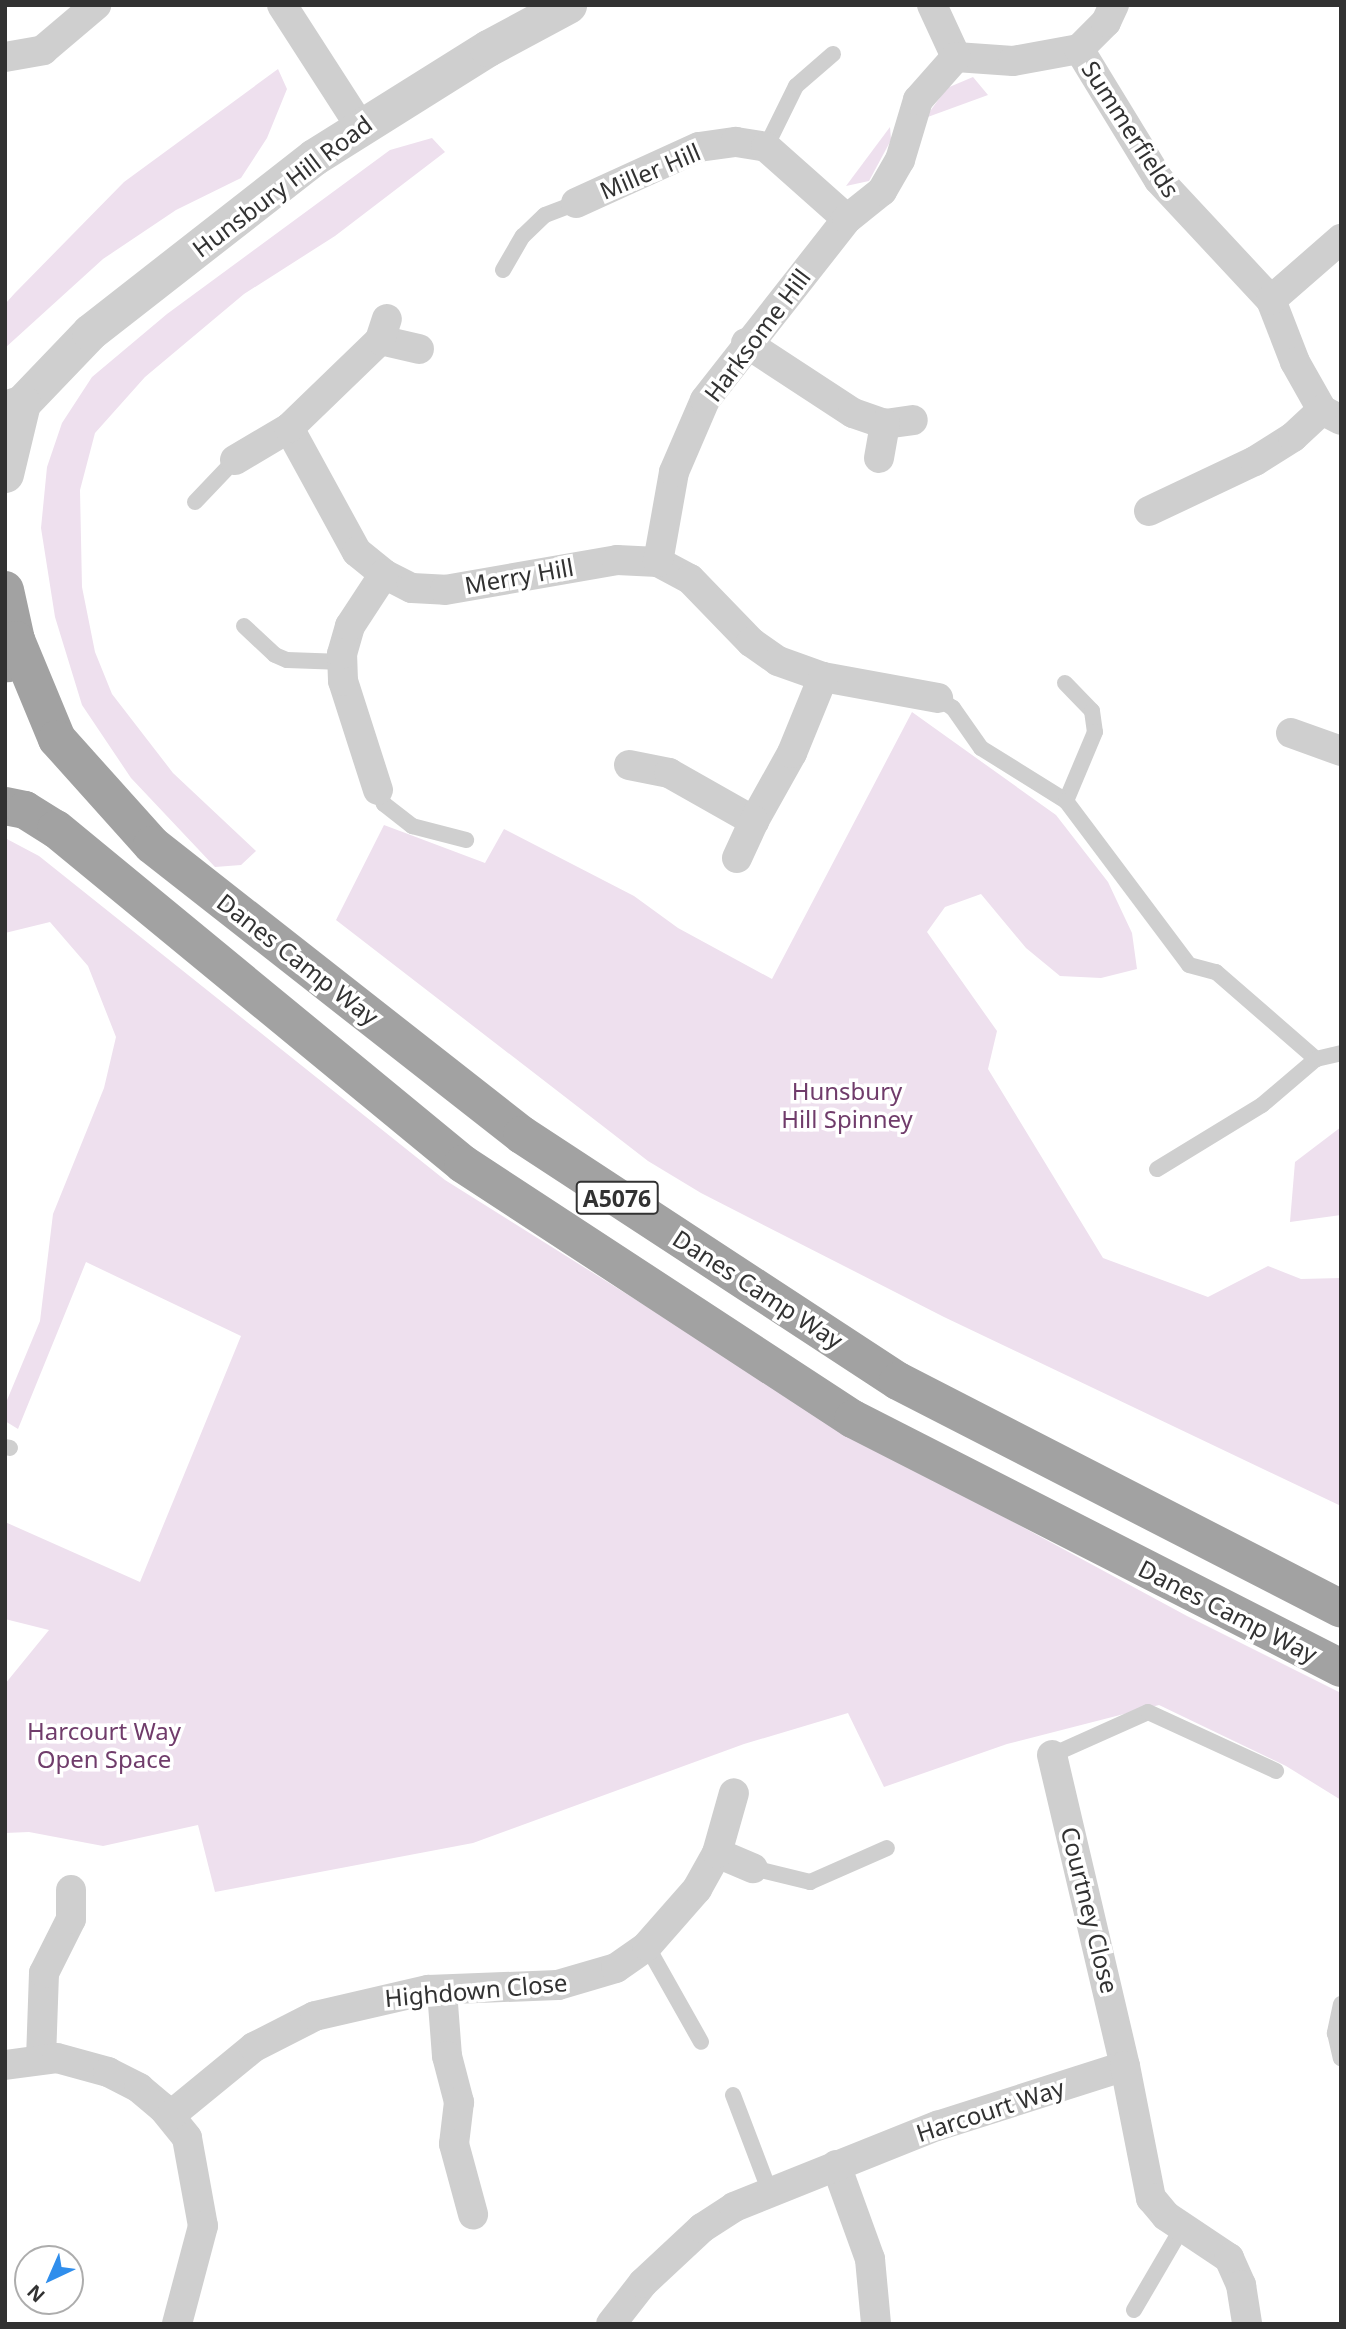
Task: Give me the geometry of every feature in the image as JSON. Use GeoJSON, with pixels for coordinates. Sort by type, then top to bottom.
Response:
{"type":"FeatureCollection","features":[{"type":"Feature","properties":{"kind":"highway","name":"Danes Camp Way"},"geometry":{"type":"LineString","coordinates":[[5,590],[10,654],[57,739],[152,845],[522,1135],[898,1381],[1341,1609]]}},
{"type":"Feature","properties":{"kind":"highway","name":"Danes Camp Way"},"geometry":{"type":"LineString","coordinates":[[5,806],[24,810],[56,829],[463,1164],[853,1419],[1341,1668]]}},
{"type":"Feature","properties":{"kind":"street"},"geometry":{"type":"LineString","coordinates":[[5,57],[43,50],[96,5]]}},
{"type":"Feature","properties":{"kind":"street"},"geometry":{"type":"LineString","coordinates":[[282,5],[360,126]]}},
{"type":"Feature","properties":{"kind":"street","name":"Hunsbury Hill Road"},"geometry":{"type":"LineString","coordinates":[[5,474],[14,406],[90,332],[360,126],[568,5]]}},
{"type":"Feature","properties":{"kind":"street"},"geometry":{"type":"LineString","coordinates":[[932,5],[956,57],[1013,61],[1079,49],[1106,22],[1114,5]]}},
{"type":"Feature","properties":{"kind":"street","name":"Summerfields"},"geometry":{"type":"LineString","coordinates":[[1079,49],[1159,180],[1271,300],[1295,362],[1332,415],[1255,461],[1149,511]]}},
{"type":"Feature","properties":{"kind":"street","name":"Harksome Hill"},"geometry":{"type":"LineString","coordinates":[[658,562],[674,472],[705,400],[746,343],[848,219],[883,191],[892,177],[918,100],[956,57]]}},
{"type":"Feature","properties":{"kind":"street","name":"Miller Hill"},"geometry":{"type":"LineString","coordinates":[[576,203],[699,147],[736,142],[766,147]]}},
{"type":"Feature","properties":{"kind":"street"},"geometry":{"type":"LineString","coordinates":[[766,147],[848,219]]}},
{"type":"Feature","properties":{"kind":"street"},"geometry":{"type":"LineString","coordinates":[[1271,300],[1341,239]]}},
{"type":"Feature","properties":{"kind":"street"},"geometry":{"type":"LineString","coordinates":[[234,460],[289,428],[384,329],[419,349]]}},
{"type":"Feature","properties":{"kind":"street"},"geometry":{"type":"LineString","coordinates":[[746,343],[822,397],[899,422],[879,458]]}},
{"type":"Feature","properties":{"kind":"street","name":"Merry Hill"},"geometry":{"type":"LineString","coordinates":[[289,428],[358,552],[384,574],[412,588],[445,590],[582,565],[658,562]]}},
{"type":"Feature","properties":{"kind":"street"},"geometry":{"type":"LineString","coordinates":[[658,562],[690,579],[751,642],[778,662],[822,677],[938,698]]}},
{"type":"Feature","properties":{"kind":"street"},"geometry":{"type":"LineString","coordinates":[[378,790],[343,681],[343,662],[350,626],[384,574]]}},
{"type":"Feature","properties":{"kind":"street"},"geometry":{"type":"LineString","coordinates":[[737,858],[754,821],[792,753],[822,677]]}},
{"type":"Feature","properties":{"kind":"street"},"geometry":{"type":"LineString","coordinates":[[1291,733],[1341,751]]}},
{"type":"Feature","properties":{"kind":"street"},"geometry":{"type":"LineString","coordinates":[[629,765],[669,773],[754,821]]}},
{"type":"Feature","properties":{"kind":"street","name":"Courtney Close"},"geometry":{"type":"LineString","coordinates":[[1052,1755],[1125,2066]]}},
{"type":"Feature","properties":{"kind":"street","name":"Highdown Close"},"geometry":{"type":"LineString","coordinates":[[171,2115],[254,2047],[315,2016],[358,2003],[442,1991],[558,1985],[591,1978],[616,1968],[647,1946],[697,1889],[717,1853],[734,1793]]}},
{"type":"Feature","properties":{"kind":"street"},"geometry":{"type":"LineString","coordinates":[[717,1853],[753,1868]]}},
{"type":"Feature","properties":{"kind":"street"},"geometry":{"type":"LineString","coordinates":[[41,2059],[44,1973],[71,1919],[71,1890]]}},
{"type":"Feature","properties":{"kind":"street"},"geometry":{"type":"LineString","coordinates":[[442,1991],[447,2056],[460,2102],[454,2144],[472,2214]]}},
{"type":"Feature","properties":{"kind":"street"},"geometry":{"type":"LineString","coordinates":[[5,2065],[41,2059],[82,2063],[108,2072],[139,2088],[171,2115],[187,2138],[194,2163],[203,2226],[177,2324]]}},
{"type":"Feature","properties":{"kind":"street"},"geometry":{"type":"LineString","coordinates":[[1125,2066],[1151,2198],[1182,2228],[1229,2258],[1241,2285],[1247,2324]]}},
{"type":"Feature","properties":{"kind":"street","name":"Harcourt Way"},"geometry":{"type":"LineString","coordinates":[[611,2324],[643,2283],[702,2228],[769,2190],[937,2126],[1125,2066]]}},
{"type":"Feature","properties":{"kind":"street"},"geometry":{"type":"LineString","coordinates":[[836,2165],[870,2259],[876,2324]]}},
{"type":"Feature","properties":{"kind":"lane"},"geometry":{"type":"LineString","coordinates":[[766,147],[796,86],[833,54]]}},
{"type":"Feature","properties":{"kind":"lane"},"geometry":{"type":"LineString","coordinates":[[503,270],[523,236],[545,215],[576,203]]}},
{"type":"Feature","properties":{"kind":"lane"},"geometry":{"type":"LineString","coordinates":[[195,502],[234,460]]}},
{"type":"Feature","properties":{"kind":"lane"},"geometry":{"type":"LineString","coordinates":[[244,626],[275,655],[287,660],[343,662]]}},
{"type":"Feature","properties":{"kind":"lane"},"geometry":{"type":"LineString","coordinates":[[1065,684],[1092,711],[1095,732],[1066,801]]}},
{"type":"Feature","properties":{"kind":"lane"},"geometry":{"type":"LineString","coordinates":[[938,698],[953,708],[981,748],[1066,801],[1189,965],[1216,972],[1316,1059]]}},
{"type":"Feature","properties":{"kind":"lane"},"geometry":{"type":"LineString","coordinates":[[378,790],[384,804],[404,821],[466,840]]}},
{"type":"Feature","properties":{"kind":"lane"},"geometry":{"type":"LineString","coordinates":[[1157,1169],[1262,1105],[1316,1059],[1341,1052]]}},
{"type":"Feature","properties":{"kind":"lane"},"geometry":{"type":"LineString","coordinates":[[1052,1755],[1148,1712],[1276,1771]]}},
{"type":"Feature","properties":{"kind":"lane"},"geometry":{"type":"LineString","coordinates":[[753,1868],[810,1882],[887,1848]]}},
{"type":"Feature","properties":{"kind":"lane"},"geometry":{"type":"LineString","coordinates":[[647,1946],[702,2042]]}},
{"type":"Feature","properties":{"kind":"lane"},"geometry":{"type":"LineString","coordinates":[[1341,2004],[1335,2033],[1341,2058]]}},
{"type":"Feature","properties":{"kind":"lane"},"geometry":{"type":"LineString","coordinates":[[733,2095],[769,2190]]}},
{"type":"Feature","properties":{"kind":"lane"},"geometry":{"type":"LineString","coordinates":[[1134,2309],[1182,2228]]}},
{"type":"Feature","properties":{"kind":"green space"},"geometry":{"type":"Polygon","coordinates":[[[278,69],[287,89],[267,138],[241,178],[176,210],[103,259],[5,348],[5,304],[15,293],[124,182],[278,69]]]}},
{"type":"Feature","properties":{"kind":"green space"},"geometry":{"type":"Polygon","coordinates":[[[973,77],[988,95],[925,118],[947,88],[973,77]]]}},
{"type":"Feature","properties":{"kind":"green space"},"geometry":{"type":"Polygon","coordinates":[[[890,127],[891,140],[869,181],[846,186],[890,127]]]}},
{"type":"Feature","properties":{"kind":"green space"},"geometry":{"type":"Polygon","coordinates":[[[432,138],[445,152],[335,236],[244,294],[145,377],[95,433],[80,490],[82,587],[95,652],[112,694],[173,773],[256,851],[241,865],[215,867],[131,778],[82,705],[55,617],[41,528],[47,467],[62,423],[92,377],[167,314],[390,150],[432,138]]]}},
{"type":"Feature","properties":{"kind":"green space","name":"Hunsbury Hill Spinney"},"geometry":{"type":"Polygon","coordinates":[[[912,712],[1056,815],[1108,882],[1132,933],[1137,969],[1101,978],[1060,976],[1026,948],[981,894],[945,907],[927,932],[997,1031],[988,1069],[1103,1258],[1208,1297],[1268,1266],[1301,1279],[1341,1278],[1341,1506],[944,1317],[701,1193],[648,1161],[336,920],[384,825],[485,863],[504,829],[634,896],[678,928],[772,979],[912,712]]]}},
{"type":"Feature","properties":{"kind":"green space","name":"Harcourt Way Open Space"},"geometry":{"type":"Polygon","coordinates":[[[5,838],[39,856],[445,1180],[845,1431],[1187,1616],[1341,1693],[1341,1800],[1286,1766],[1159,1705],[1007,1744],[884,1787],[848,1713],[744,1744],[473,1843],[215,1892],[198,1825],[103,1846],[29,1832],[5,1833],[5,1684],[49,1630],[5,1619],[5,1522],[140,1582],[241,1336],[86,1262],[18,1429],[5,1421],[5,1405],[40,1321],[53,1214],[104,1088],[116,1037],[88,966],[50,922],[5,933],[5,838]]]}},
{"type":"Feature","properties":{"kind":"green space"},"geometry":{"type":"Polygon","coordinates":[[[1341,1127],[1341,1215],[1290,1222],[1295,1162],[1341,1127]]]}}]}
